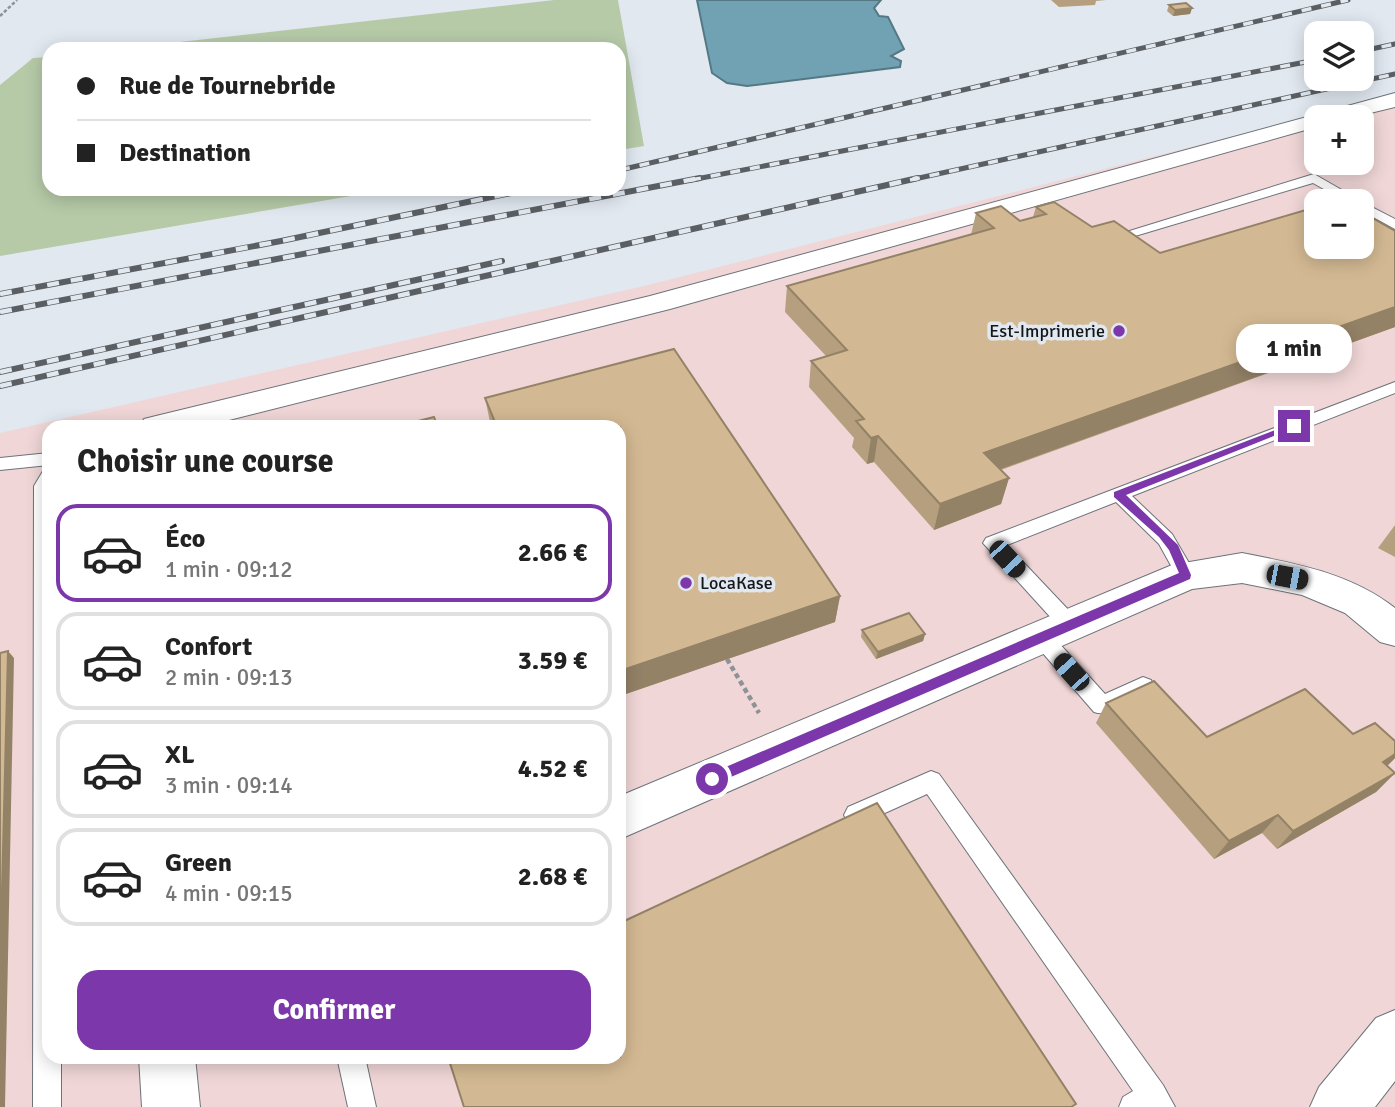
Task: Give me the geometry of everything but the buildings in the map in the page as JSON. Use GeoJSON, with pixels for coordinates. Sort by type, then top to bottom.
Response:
{"type":"FeatureCollection","features":[{"type":"Feature","properties":{"kind":"street"},"geometry":{"type":"LineString","coordinates":[[1374,105],[1395,100]]}},
{"type":"Feature","properties":{"kind":"street"},"geometry":{"type":"LineString","coordinates":[[175,420],[659,303],[1304,123]]}},
{"type":"Feature","properties":{"kind":"street"},"geometry":{"type":"LineString","coordinates":[[626,815],[1186,575],[1242,568],[1309,581],[1359,602],[1395,630]]}},
{"type":"Feature","properties":{"kind":"street"},"geometry":{"type":"LineString","coordinates":[[1339,1107],[1395,1037]]}},
{"type":"Feature","properties":{"kind":"street"},"geometry":{"type":"LineString","coordinates":[[168,1064],[171,1107]]}},
{"type":"Feature","properties":{"kind":"lane"},"geometry":{"type":"LineString","coordinates":[[1130,233],[1314,178],[1333,189]]}},
{"type":"Feature","properties":{"kind":"lane"},"geometry":{"type":"LineString","coordinates":[[1374,213],[1395,225]]}},
{"type":"Feature","properties":{"kind":"lane"},"geometry":{"type":"LineString","coordinates":[[1143,686],[1102,706],[1055,631],[993,543],[1395,387]]}},
{"type":"Feature","properties":{"kind":"lane"},"geometry":{"type":"LineString","coordinates":[[0,464],[42,460]]}},
{"type":"Feature","properties":{"kind":"lane"},"geometry":{"type":"LineString","coordinates":[[1118,494],[1163,534],[1174,548],[1186,575]]}},
{"type":"Feature","properties":{"kind":"lane"},"geometry":{"type":"LineString","coordinates":[[832,826],[931,781],[1149,1103]]}},
{"type":"Feature","properties":{"kind":"lane"},"geometry":{"type":"LineString","coordinates":[[47,1064],[47,1107]]}},
{"type":"Feature","properties":{"kind":"lane"},"geometry":{"type":"LineString","coordinates":[[353,1064],[362,1107]]}},
{"type":"Feature","properties":{"kind":"path"},"geometry":{"type":"LineString","coordinates":[[0,16],[17,0]]}},
{"type":"Feature","properties":{"kind":"path"},"geometry":{"type":"LineString","coordinates":[[727,659],[781,749]]}},
{"type":"Feature","properties":{"kind":"shaded area"},"geometry":{"type":"Polygon","coordinates":[[[1395,95],[1395,1107],[0,1107],[0,433],[42,423],[42,1064],[626,1064],[626,420],[57,420],[644,286],[1304,118],[1304,175],[1374,175],[1374,105],[1356,105],[1395,95]]]}},
{"type":"Feature","properties":{"kind":"green space"},"geometry":{"type":"Polygon","coordinates":[[[554,0],[618,0],[625,42],[179,42],[554,0]]]}},
{"type":"Feature","properties":{"kind":"green space"},"geometry":{"type":"Polygon","coordinates":[[[626,45],[644,146],[626,149],[626,45]]]}},
{"type":"Feature","properties":{"kind":"green space"},"geometry":{"type":"Polygon","coordinates":[[[42,57],[42,196],[351,196],[0,256],[0,85],[33,58],[42,57]]]}},
{"type":"Feature","properties":{"kind":"water"},"geometry":{"type":"Polygon","coordinates":[[[697,0],[881,0],[874,8],[879,16],[888,17],[904,49],[891,56],[901,61],[900,67],[747,86],[727,83],[712,73],[697,0]]]}},
{"type":"Feature","properties":{"kind":"railway"},"geometry":{"type":"LineString","coordinates":[[626,169],[1348,0]]}},
{"type":"Feature","properties":{"kind":"railway"},"geometry":{"type":"LineString","coordinates":[[1374,48],[1395,44]]}},
{"type":"Feature","properties":{"kind":"railway"},"geometry":{"type":"LineString","coordinates":[[691,180],[1304,62]]}},
{"type":"Feature","properties":{"kind":"railway"},"geometry":{"type":"LineString","coordinates":[[910,180],[1395,74]]}},
{"type":"Feature","properties":{"kind":"railway"},"geometry":{"type":"LineString","coordinates":[[626,192],[700,178]]}},
{"type":"Feature","properties":{"kind":"railway"},"geometry":{"type":"LineString","coordinates":[[0,386],[918,178]]}},
{"type":"Feature","properties":{"kind":"railway"},"geometry":{"type":"LineString","coordinates":[[0,294],[281,241],[496,196]]}},
{"type":"Feature","properties":{"kind":"railway"},"geometry":{"type":"LineString","coordinates":[[0,312],[606,196]]}},
{"type":"Feature","properties":{"kind":"railway"},"geometry":{"type":"LineString","coordinates":[[0,372],[502,261]]}},
{"type":"Feature","properties":{"kind":"place","name":"Est-Imprimerie"},"geometry":{"type":"Point","coordinates":[1119,331]}},
{"type":"Feature","properties":{"kind":"place","name":"LocaKase"},"geometry":{"type":"Point","coordinates":[686,583]}},
{"type":"Feature","properties":{"kind":"route"},"geometry":{"type":"LineString","coordinates":[[712,779],[1186,575],[1174,548],[1163,534],[1118,494],[1294,426]]}}]}
